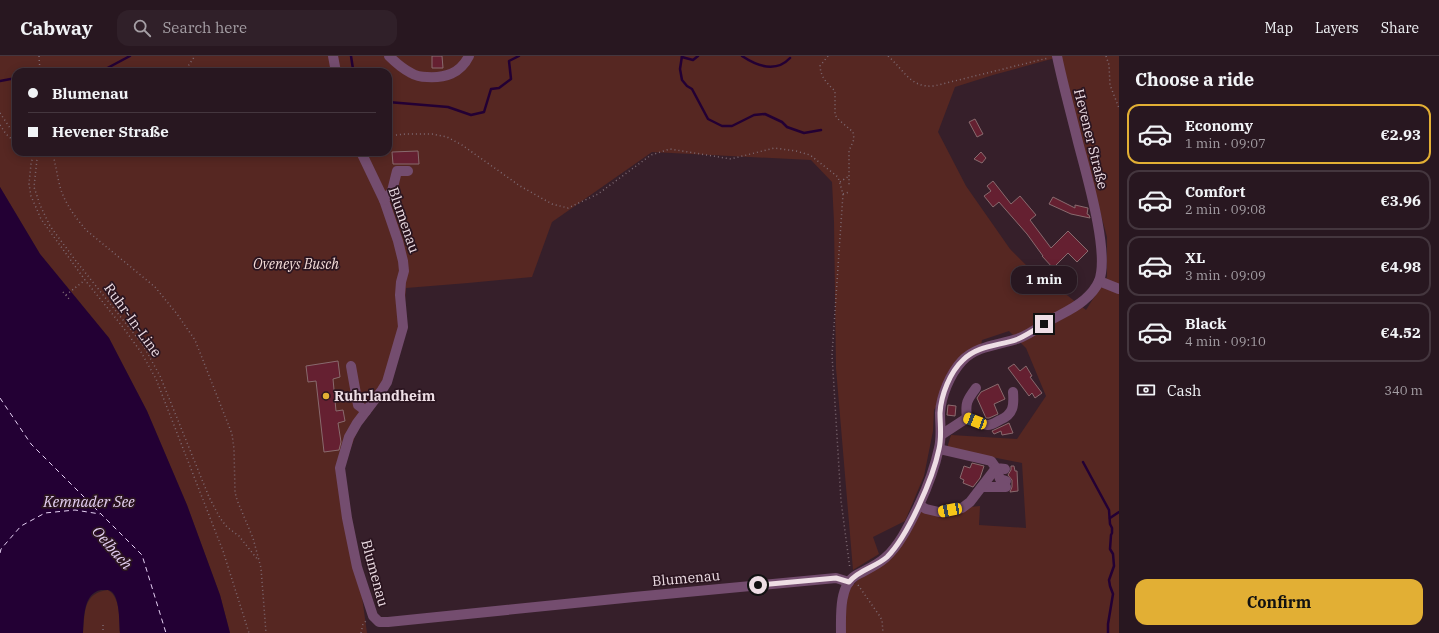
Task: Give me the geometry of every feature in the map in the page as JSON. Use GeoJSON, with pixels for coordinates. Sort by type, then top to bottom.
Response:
{"type":"FeatureCollection","features":[{"type":"Feature","properties":{"kind":"street"},"geometry":{"type":"LineString","coordinates":[[333,56],[335,68]]}},
{"type":"Feature","properties":{"kind":"street"},"geometry":{"type":"LineString","coordinates":[[388,56],[412,74],[438,78],[450,75],[460,69],[469,56]]}},
{"type":"Feature","properties":{"kind":"street","name":"Hevener Straße"},"geometry":{"type":"LineString","coordinates":[[851,579],[878,564],[892,551],[919,505],[939,450],[941,435],[940,413],[942,404],[950,378],[961,362],[969,354],[979,349],[1019,339],[1083,301],[1092,292],[1099,281],[1102,270],[1101,242],[1092,197],[1065,91],[1053,57]]}},
{"type":"Feature","properties":{"kind":"street","name":"Blumenau"},"geometry":{"type":"LineString","coordinates":[[363,156],[384,200],[403,261],[404,272],[401,282],[400,295],[403,327],[387,382],[357,423],[349,437],[340,468],[357,566],[373,616],[379,622],[836,578],[851,579]]}},
{"type":"Feature","properties":{"kind":"street"},"geometry":{"type":"LineString","coordinates":[[384,200],[392,191],[397,171],[408,171]]}},
{"type":"Feature","properties":{"kind":"street"},"geometry":{"type":"LineString","coordinates":[[1099,281],[1119,289]]}},
{"type":"Feature","properties":{"kind":"street"},"geometry":{"type":"LineString","coordinates":[[352,366],[358,405],[366,411]]}},
{"type":"Feature","properties":{"kind":"street"},"geometry":{"type":"LineString","coordinates":[[967,418],[967,400],[976,388]]}},
{"type":"Feature","properties":{"kind":"street"},"geometry":{"type":"LineString","coordinates":[[967,418],[990,425],[1006,418],[1011,412],[1014,404],[1013,392]]}},
{"type":"Feature","properties":{"kind":"street"},"geometry":{"type":"LineString","coordinates":[[941,435],[967,418]]}},
{"type":"Feature","properties":{"kind":"street"},"geometry":{"type":"LineString","coordinates":[[939,450],[991,461],[1000,468]]}},
{"type":"Feature","properties":{"kind":"street"},"geometry":{"type":"LineString","coordinates":[[982,487],[1006,484],[1000,479],[1000,468]]}},
{"type":"Feature","properties":{"kind":"street"},"geometry":{"type":"LineString","coordinates":[[919,505],[939,512],[962,508],[970,502],[1000,468]]}},
{"type":"Feature","properties":{"kind":"street"},"geometry":{"type":"LineString","coordinates":[[841,633],[843,599],[851,579]]}},
{"type":"Feature","properties":{"kind":"path"},"geometry":{"type":"LineString","coordinates":[[39,56],[40,68]]}},
{"type":"Feature","properties":{"kind":"path"},"geometry":{"type":"LineString","coordinates":[[187,68],[195,56]]}},
{"type":"Feature","properties":{"kind":"path"},"geometry":{"type":"LineString","coordinates":[[828,56],[820,66],[820,74],[824,81],[835,91],[836,115],[839,120],[853,132],[854,139],[849,151],[849,186]]}},
{"type":"Feature","properties":{"kind":"path"},"geometry":{"type":"LineString","coordinates":[[888,56],[897,64],[910,80],[926,87],[1053,57]]}},
{"type":"Feature","properties":{"kind":"path"},"geometry":{"type":"LineString","coordinates":[[1106,56],[1109,64],[1110,85],[1119,108]]}},
{"type":"Feature","properties":{"kind":"path"},"geometry":{"type":"LineString","coordinates":[[0,113],[12,130]]}},
{"type":"Feature","properties":{"kind":"path"},"geometry":{"type":"LineString","coordinates":[[0,125],[12,139]]}},
{"type":"Feature","properties":{"kind":"path"},"geometry":{"type":"LineString","coordinates":[[392,136],[432,134],[447,137],[462,145],[520,186],[552,204],[568,208],[598,194],[651,155],[670,149],[731,159],[774,148],[796,151],[810,155],[838,177],[844,194],[832,355],[841,501],[851,579],[882,620],[883,633]]}},
{"type":"Feature","properties":{"kind":"path"},"geometry":{"type":"LineString","coordinates":[[32,156],[29,184],[31,196],[41,219],[85,280],[141,352],[156,379],[223,551],[249,633]]}},
{"type":"Feature","properties":{"kind":"path","name":"Ruhr-In-Line"},"geometry":{"type":"LineString","coordinates":[[36,156],[34,187],[40,205],[50,226],[143,345],[160,376],[209,497],[220,518],[227,527],[239,536],[259,562]]}},
{"type":"Feature","properties":{"kind":"path"},"geometry":{"type":"LineString","coordinates":[[53,156],[61,189],[70,210],[86,230],[162,294],[195,340],[232,434],[234,449],[235,492],[253,538],[261,568],[266,633]]}},
{"type":"Feature","properties":{"kind":"path"},"geometry":{"type":"LineString","coordinates":[[840,182],[849,176]]}},
{"type":"Feature","properties":{"kind":"path"},"geometry":{"type":"LineString","coordinates":[[844,194],[849,192]]}},
{"type":"Feature","properties":{"kind":"path"},"geometry":{"type":"LineString","coordinates":[[66,295],[85,280]]}},
{"type":"Feature","properties":{"kind":"path"},"geometry":{"type":"LineString","coordinates":[[63,292],[69,299]]}},
{"type":"Feature","properties":{"kind":"path"},"geometry":{"type":"LineString","coordinates":[[360,633],[363,624],[373,616]]}},
{"type":"Feature","properties":{"kind":"path"},"geometry":{"type":"LineString","coordinates":[[103,625],[103,633]]}},
{"type":"Feature","properties":{"kind":"green space","name":"Oveneys Busch"},"geometry":{"type":"Polygon","coordinates":[[[0,56],[1055,56],[1055,58],[955,87],[938,132],[966,186],[1010,249],[1029,268],[1086,310],[1107,277],[1107,237],[1063,75],[1060,56],[1119,56],[1119,633],[844,633],[847,597],[851,587],[858,580],[871,572],[920,512],[980,506],[979,525],[1026,528],[1022,463],[947,448],[951,435],[1017,439],[1046,396],[1026,348],[1009,331],[982,340],[981,345],[971,349],[934,410],[933,431],[924,476],[905,521],[873,537],[879,554],[853,570],[836,368],[832,182],[811,160],[652,152],[552,222],[532,277],[406,288],[403,327],[385,394],[358,429],[344,466],[367,633],[230,633],[220,595],[187,505],[147,411],[109,338],[40,254],[0,187],[0,56]]]}},
{"type":"Feature","properties":{"kind":"green space"},"geometry":{"type":"Polygon","coordinates":[[[108,590],[115,598],[117,603],[120,633],[83,633],[85,611],[90,599],[100,592],[108,590]]]}},
{"type":"Feature","properties":{"kind":"water","name":"Kemnader See"},"geometry":{"type":"Polygon","coordinates":[[[0,187],[40,254],[109,338],[147,411],[187,505],[220,595],[230,633],[120,633],[119,612],[115,597],[109,590],[101,590],[95,592],[88,601],[84,614],[83,633],[0,633],[0,187]]]}},
{"type":"Feature","properties":{"kind":"building"},"geometry":{"type":"Polygon","coordinates":[[[432,56],[442,56],[443,68],[432,68],[432,56]]]}},
{"type":"Feature","properties":{"kind":"building"},"geometry":{"type":"Polygon","coordinates":[[[975,119],[983,134],[977,137],[969,122],[975,119]]]}},
{"type":"Feature","properties":{"kind":"building"},"geometry":{"type":"Polygon","coordinates":[[[418,151],[419,164],[393,164],[392,152],[418,151]]]}},
{"type":"Feature","properties":{"kind":"building"},"geometry":{"type":"Polygon","coordinates":[[[981,152],[986,158],[982,163],[974,159],[981,152]]]}},
{"type":"Feature","properties":{"kind":"building"},"geometry":{"type":"Polygon","coordinates":[[[993,181],[1011,204],[1020,196],[1036,215],[1030,220],[1051,248],[1068,231],[1088,251],[1077,262],[1068,253],[1053,268],[1042,256],[1027,234],[999,202],[993,207],[984,196],[991,191],[987,186],[993,181]]]}},
{"type":"Feature","properties":{"kind":"building"},"geometry":{"type":"Polygon","coordinates":[[[1053,197],[1075,208],[1075,205],[1088,208],[1087,214],[1090,218],[1071,214],[1049,204],[1053,197]]]}},
{"type":"Feature","properties":{"kind":"building","name":"Ruhrlandheim"},"geometry":{"type":"Polygon","coordinates":[[[338,361],[340,377],[333,379],[336,411],[343,410],[345,421],[338,423],[341,442],[339,450],[324,452],[316,381],[308,382],[306,366],[338,361]]]}},
{"type":"Feature","properties":{"kind":"building"},"geometry":{"type":"Polygon","coordinates":[[[1014,364],[1020,371],[1026,366],[1032,376],[1030,377],[1042,393],[1035,398],[1032,393],[1029,396],[1008,368],[1014,364]]]}},
{"type":"Feature","properties":{"kind":"building"},"geometry":{"type":"Polygon","coordinates":[[[998,384],[1005,399],[994,404],[998,414],[986,418],[977,398],[981,392],[998,384]]]}},
{"type":"Feature","properties":{"kind":"building"},"geometry":{"type":"Polygon","coordinates":[[[948,405],[956,406],[955,416],[947,415],[948,405]]]}},
{"type":"Feature","properties":{"kind":"building"},"geometry":{"type":"Polygon","coordinates":[[[1009,423],[1013,433],[1002,435],[1001,431],[994,434],[992,431],[1009,423]]]}},
{"type":"Feature","properties":{"kind":"building"},"geometry":{"type":"Polygon","coordinates":[[[972,463],[984,466],[980,478],[973,487],[963,483],[964,480],[960,478],[964,466],[970,468],[972,463]]]}},
{"type":"Feature","properties":{"kind":"building"},"geometry":{"type":"Polygon","coordinates":[[[1011,466],[1014,466],[1015,471],[1017,471],[1018,491],[1010,492],[1012,480],[1008,475],[1011,470],[1011,466]]]}},
{"type":"Feature","properties":{"kind":"waterway"},"geometry":{"type":"LineString","coordinates":[[108,68],[130,56]]}},
{"type":"Feature","properties":{"kind":"waterway"},"geometry":{"type":"LineString","coordinates":[[351,56],[353,68]]}},
{"type":"Feature","properties":{"kind":"waterway"},"geometry":{"type":"LineString","coordinates":[[392,102],[448,107],[471,115],[484,112],[491,89],[499,88],[511,79],[509,61],[519,56]]}},
{"type":"Feature","properties":{"kind":"waterway"},"geometry":{"type":"LineString","coordinates":[[682,56],[680,69],[682,80],[692,89],[708,119],[722,126],[732,126],[754,115],[765,114],[782,122],[787,127],[804,133],[821,130]]}},
{"type":"Feature","properties":{"kind":"waterway"},"geometry":{"type":"LineString","coordinates":[[682,57],[693,60],[698,56]]}},
{"type":"Feature","properties":{"kind":"waterway"},"geometry":{"type":"LineString","coordinates":[[742,56],[754,63],[773,67],[785,63],[790,58]]}},
{"type":"Feature","properties":{"kind":"waterway"},"geometry":{"type":"LineString","coordinates":[[0,81],[12,79]]}},
{"type":"Feature","properties":{"kind":"waterway"},"geometry":{"type":"LineString","coordinates":[[1083,462],[1109,510],[1110,524],[1112,528],[1110,549],[1113,554],[1114,566],[1109,580],[1113,594],[1108,633]]}},
{"type":"Feature","properties":{"kind":"waterway"},"geometry":{"type":"LineString","coordinates":[[1110,518],[1119,512]]}},
{"type":"Feature","properties":{"kind":"ferry route"},"geometry":{"type":"LineString","coordinates":[[0,398],[31,444],[142,555],[166,633]]}},
{"type":"Feature","properties":{"kind":"ferry route"},"geometry":{"type":"LineString","coordinates":[[0,553],[1,549],[21,526],[45,513],[75,510],[100,514]]}},
{"type":"Feature","properties":{"kind":"place","name":"Ruhrlandheim"},"geometry":{"type":"Point","coordinates":[326,396]}},
{"type":"Feature","properties":{"kind":"route"},"geometry":{"type":"LineString","coordinates":[[758,585],[836,578],[849,582],[854,577],[886,558],[901,538],[919,505],[928,483],[939,450],[941,435],[940,413],[942,404],[950,378],[955,369],[969,354],[979,349],[1019,339],[1044,324]]}},
{"type":"Feature","properties":{"kind":"water label","name":"Oelbach"},"geometry":{"type":"Point","coordinates":[112,548]}}]}
